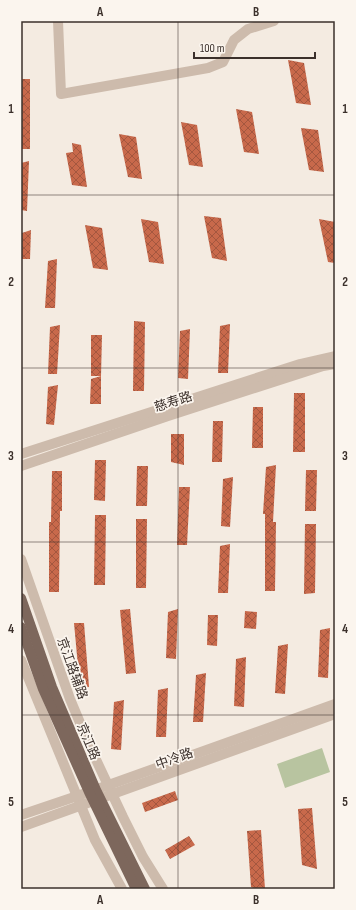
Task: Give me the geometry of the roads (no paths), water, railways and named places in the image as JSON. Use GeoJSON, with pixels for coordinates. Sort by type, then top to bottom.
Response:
{"type":"FeatureCollection","features":[{"type":"Feature","properties":{"kind":"main road","name":"京江路"},"geometry":{"type":"LineString","coordinates":[[21,598],[52,687],[94,795],[145,889]]}},
{"type":"Feature","properties":{"kind":"main road","name":"京江路"},"geometry":{"type":"LineString","coordinates":[[21,627],[43,689],[94,795],[136,889]]}},
{"type":"Feature","properties":{"kind":"street"},"geometry":{"type":"LineString","coordinates":[[58,21],[60,94],[208,68],[223,62],[234,40],[248,29],[274,21]]}},
{"type":"Feature","properties":{"kind":"street","name":"慈寿路"},"geometry":{"type":"LineString","coordinates":[[21,454],[300,364],[335,356]]}},
{"type":"Feature","properties":{"kind":"street","name":"慈寿路"},"geometry":{"type":"LineString","coordinates":[[21,466],[175,413],[323,366],[335,364]]}},
{"type":"Feature","properties":{"kind":"street","name":"京江路辅路"},"geometry":{"type":"LineString","coordinates":[[21,559],[70,699],[91,749],[143,857],[163,889]]}},
{"type":"Feature","properties":{"kind":"street"},"geometry":{"type":"LineString","coordinates":[[21,660],[95,840],[122,889]]}},
{"type":"Feature","properties":{"kind":"street","name":"中冷路"},"geometry":{"type":"LineString","coordinates":[[110,790],[335,704]]}},
{"type":"Feature","properties":{"kind":"street","name":"中冷路"},"geometry":{"type":"LineString","coordinates":[[21,827],[94,795],[335,714]]}},
{"type":"Feature","properties":{"kind":"street","name":"中冷路"},"geometry":{"type":"LineString","coordinates":[[21,815],[79,801]]}}]}
